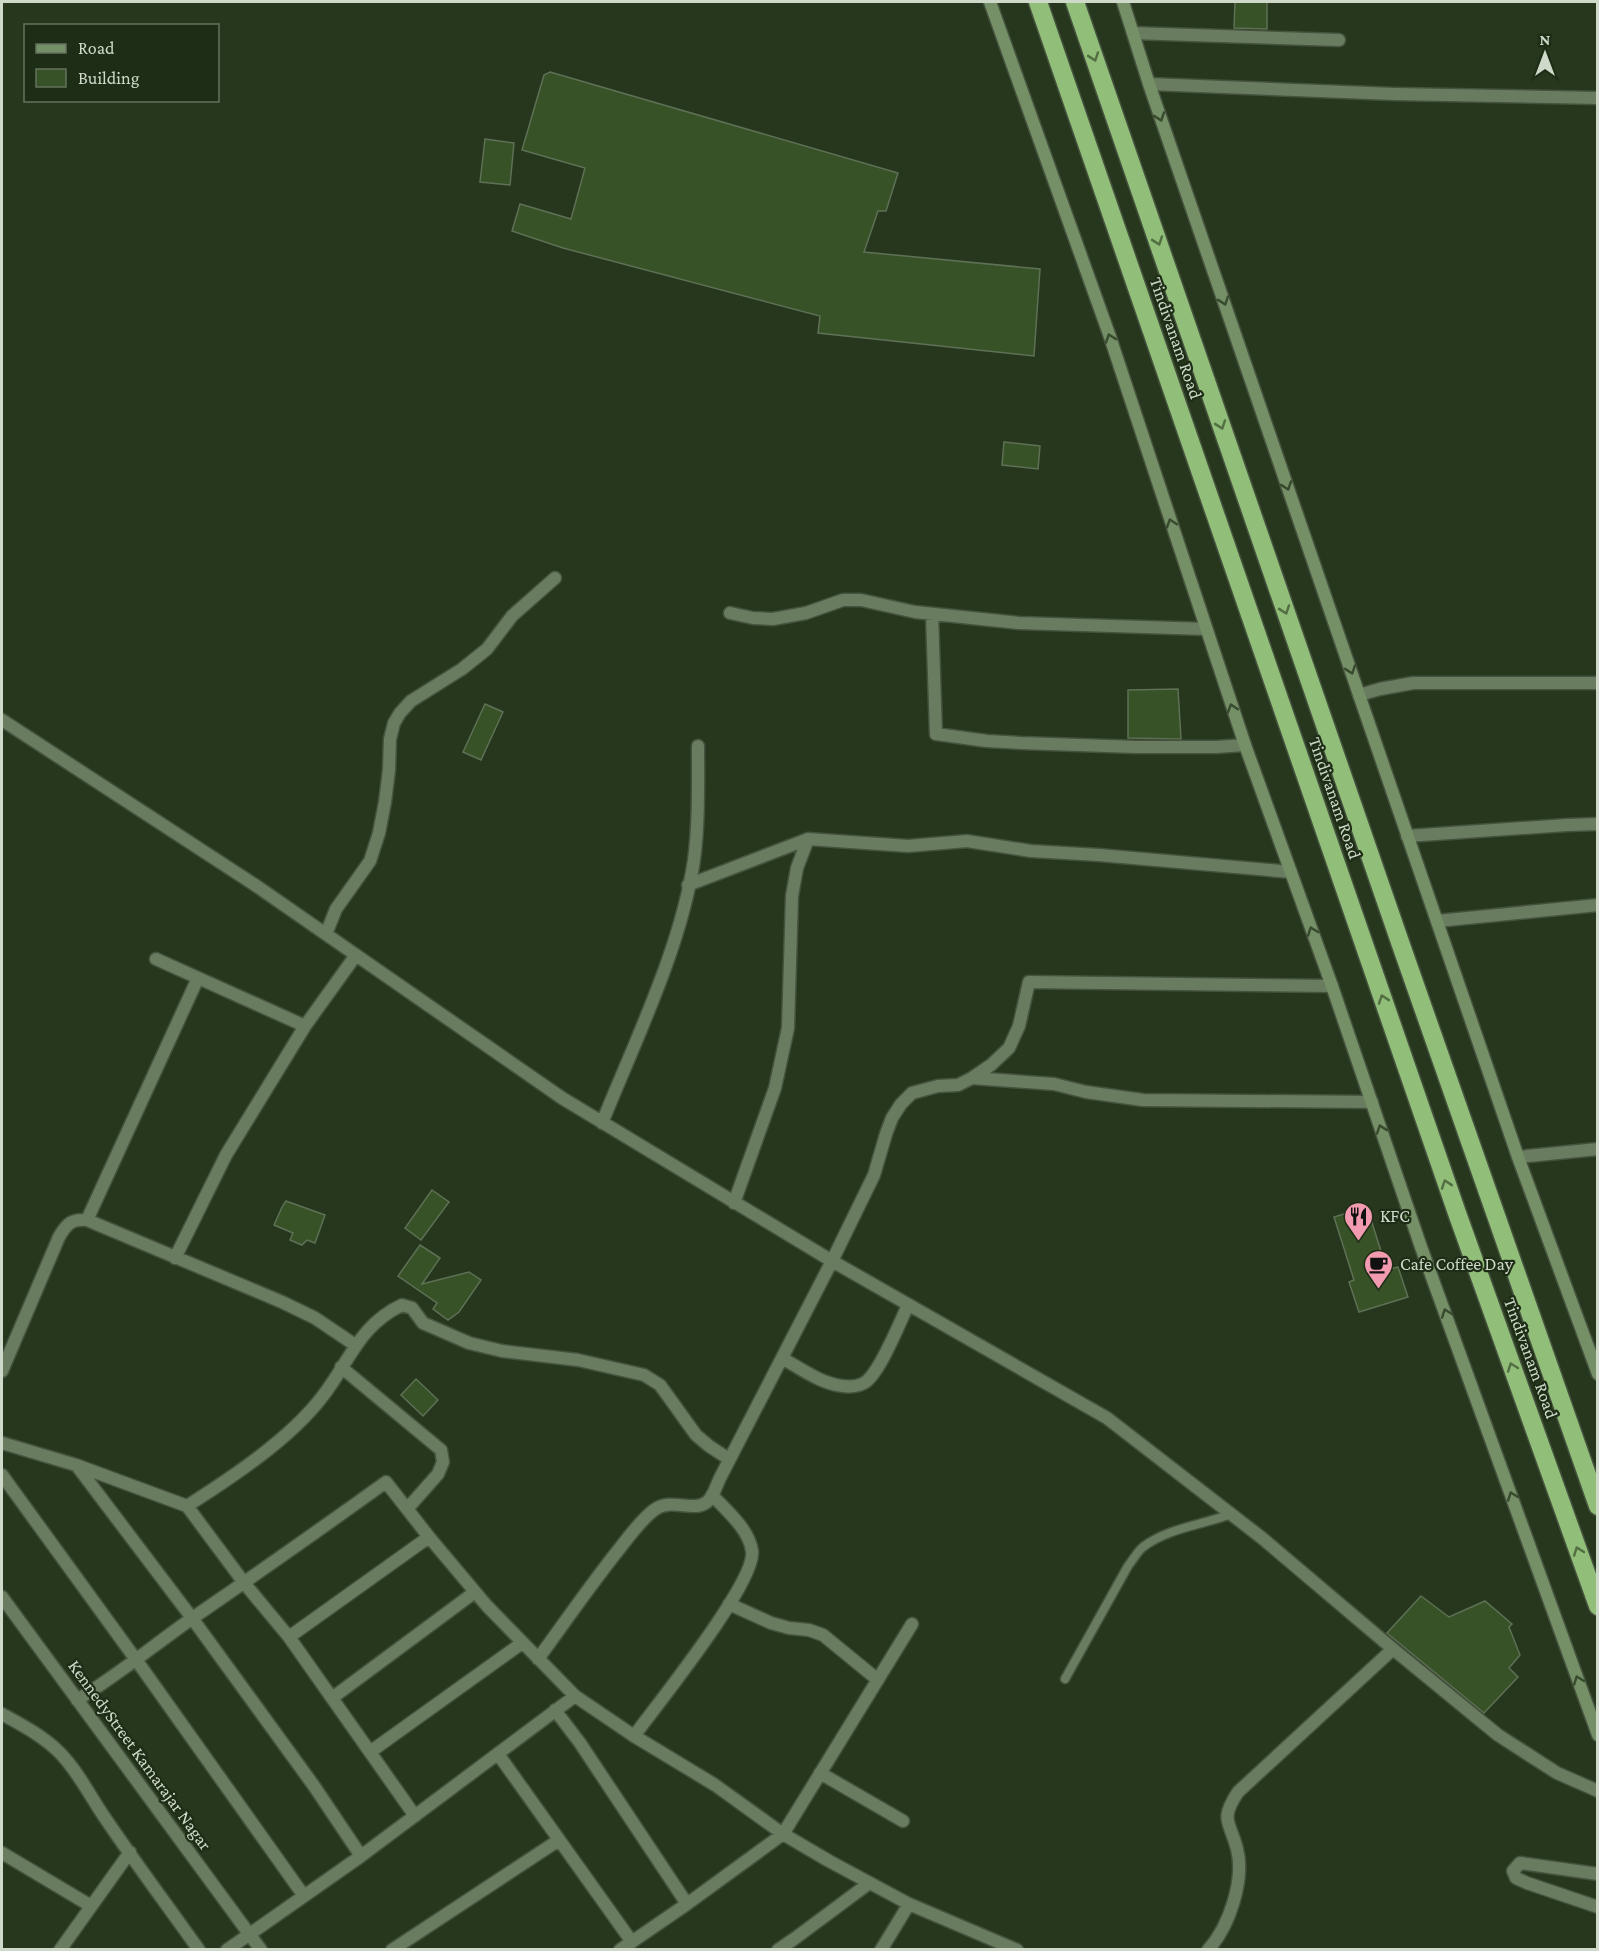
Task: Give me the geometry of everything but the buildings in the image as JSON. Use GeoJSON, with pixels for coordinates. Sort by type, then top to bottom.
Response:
{"type":"FeatureCollection","features":[{"type":"Feature","properties":{"kind":"highway","name":"Tindivanam Road"},"geometry":{"type":"LineString","coordinates":[[1038,2],[1456,1213],[1598,1606]]}},
{"type":"Feature","properties":{"kind":"highway"},"geometry":{"type":"LineString","coordinates":[[1075,2],[1408,968],[1598,1506]]}},
{"type":"Feature","properties":{"kind":"street"},"geometry":{"type":"LineString","coordinates":[[990,2],[1109,334],[1245,746],[1332,986],[1421,1246],[1598,1735]]}},
{"type":"Feature","properties":{"kind":"street"},"geometry":{"type":"LineString","coordinates":[[1123,2],[1149,84],[1518,1157],[1598,1374]]}},
{"type":"Feature","properties":{"kind":"street"},"geometry":{"type":"LineString","coordinates":[[1133,33],[1339,40]]}},
{"type":"Feature","properties":{"kind":"street"},"geometry":{"type":"LineString","coordinates":[[1149,84],[1394,94],[1598,98]]}},
{"type":"Feature","properties":{"kind":"street"},"geometry":{"type":"LineString","coordinates":[[326,934],[336,909],[370,861],[379,833],[385,802],[390,739],[394,723],[400,713],[411,701],[462,669],[487,649],[512,615],[555,578]]}},
{"type":"Feature","properties":{"kind":"street"},"geometry":{"type":"LineString","coordinates":[[730,613],[773,619],[806,613],[843,600],[861,600],[932,614],[1019,623],[1206,629]]}},
{"type":"Feature","properties":{"kind":"street"},"geometry":{"type":"LineString","coordinates":[[932,614],[936,734],[1021,743],[1147,747],[1245,746]]}},
{"type":"Feature","properties":{"kind":"street"},"geometry":{"type":"LineString","coordinates":[[1359,695],[1413,683],[1598,683]]}},
{"type":"Feature","properties":{"kind":"street"},"geometry":{"type":"LineString","coordinates":[[2,720],[245,879],[562,1098],[832,1261],[1107,1418],[1262,1538],[1498,1735],[1557,1773],[1598,1791]]}},
{"type":"Feature","properties":{"kind":"street"},"geometry":{"type":"LineString","coordinates":[[602,1123],[661,976],[680,920],[694,860],[698,746]]}},
{"type":"Feature","properties":{"kind":"street"},"geometry":{"type":"LineString","coordinates":[[1407,836],[1598,824]]}},
{"type":"Feature","properties":{"kind":"street"},"geometry":{"type":"LineString","coordinates":[[688,885],[808,839],[908,846],[968,841],[1031,851],[1291,872]]}},
{"type":"Feature","properties":{"kind":"street"},"geometry":{"type":"LineString","coordinates":[[734,1203],[775,1088],[788,1028],[792,896],[797,868],[808,839]]}},
{"type":"Feature","properties":{"kind":"street"},"geometry":{"type":"LineString","coordinates":[[1437,921],[1598,905]]}},
{"type":"Feature","properties":{"kind":"street"},"geometry":{"type":"LineString","coordinates":[[175,1258],[226,1155],[305,1026],[356,955]]}},
{"type":"Feature","properties":{"kind":"street"},"geometry":{"type":"LineString","coordinates":[[156,958],[305,1026]]}},
{"type":"Feature","properties":{"kind":"street"},"geometry":{"type":"LineString","coordinates":[[87,1220],[198,978]]}},
{"type":"Feature","properties":{"kind":"street"},"geometry":{"type":"LineString","coordinates":[[538,1659],[599,1574],[654,1510],[665,1504],[700,1506],[707,1502],[874,1175],[886,1134],[901,1104],[912,1093],[938,1086],[958,1085],[972,1078],[991,1065],[1009,1048],[1019,1026],[1029,982],[1332,986]]}},
{"type":"Feature","properties":{"kind":"street"},"geometry":{"type":"LineString","coordinates":[[972,1078],[1054,1084],[1086,1092],[1143,1100],[1372,1102]]}},
{"type":"Feature","properties":{"kind":"street"},"geometry":{"type":"LineString","coordinates":[[1518,1157],[1598,1149]]}},
{"type":"Feature","properties":{"kind":"street"},"geometry":{"type":"LineString","coordinates":[[2,1371],[7,1341],[58,1237],[70,1222],[87,1220],[307,1314],[355,1345]]}},
{"type":"Feature","properties":{"kind":"street"},"geometry":{"type":"LineString","coordinates":[[187,1506],[226,1481],[294,1427],[322,1397],[355,1345],[390,1310],[402,1305],[412,1308],[423,1323],[469,1343],[502,1351],[578,1360],[644,1375],[660,1385],[696,1435],[729,1459]]}},
{"type":"Feature","properties":{"kind":"street"},"geometry":{"type":"LineString","coordinates":[[782,1358],[819,1380],[840,1386],[855,1386],[866,1382],[875,1372],[908,1305]]}},
{"type":"Feature","properties":{"kind":"street"},"geometry":{"type":"LineString","coordinates":[[341,1367],[441,1450],[443,1462],[438,1474],[407,1509]]}},
{"type":"Feature","properties":{"kind":"street"},"geometry":{"type":"LineString","coordinates":[[2,1443],[76,1465],[187,1506],[245,1584],[289,1637],[415,1816]]}},
{"type":"Feature","properties":{"kind":"street"},"geometry":{"type":"LineString","coordinates":[[76,1465],[192,1618],[314,1786],[361,1856]]}},
{"type":"Feature","properties":{"kind":"street"},"geometry":{"type":"LineString","coordinates":[[2,1475],[304,1896]]}},
{"type":"Feature","properties":{"kind":"street"},"geometry":{"type":"LineString","coordinates":[[77,1700],[137,1661],[192,1618],[245,1584],[386,1482],[475,1592],[575,1696],[634,1736],[715,1785],[783,1834],[868,1884],[1017,1950]]}},
{"type":"Feature","properties":{"kind":"street"},"geometry":{"type":"LineString","coordinates":[[634,1736],[708,1635],[747,1575],[752,1551],[742,1529],[712,1495]]}},
{"type":"Feature","properties":{"kind":"street"},"geometry":{"type":"LineString","coordinates":[[289,1637],[429,1537]]}},
{"type":"Feature","properties":{"kind":"street"},"geometry":{"type":"LineString","coordinates":[[332,1698],[475,1592]]}},
{"type":"Feature","properties":{"kind":"street","name":"KennedyStreet Kamarajar Nagar"},"geometry":{"type":"LineString","coordinates":[[2,1597],[261,1950]]}},
{"type":"Feature","properties":{"kind":"street"},"geometry":{"type":"LineString","coordinates":[[729,1604],[771,1623],[823,1635],[878,1680]]}},
{"type":"Feature","properties":{"kind":"street"},"geometry":{"type":"LineString","coordinates":[[620,1950],[687,1905],[783,1834],[912,1624]]}},
{"type":"Feature","properties":{"kind":"street"},"geometry":{"type":"LineString","coordinates":[[370,1752],[522,1643]]}},
{"type":"Feature","properties":{"kind":"street"},"geometry":{"type":"LineString","coordinates":[[1208,1950],[1225,1926],[1238,1886],[1238,1849],[1227,1820],[1229,1805],[1233,1798],[1393,1649]]}},
{"type":"Feature","properties":{"kind":"street"},"geometry":{"type":"LineString","coordinates":[[227,1950],[361,1856],[575,1696]]}},
{"type":"Feature","properties":{"kind":"street"},"geometry":{"type":"LineString","coordinates":[[555,1710],[580,1743],[687,1905]]}},
{"type":"Feature","properties":{"kind":"street"},"geometry":{"type":"LineString","coordinates":[[2,1714],[28,1728],[58,1751],[70,1764],[199,1950]]}},
{"type":"Feature","properties":{"kind":"street"},"geometry":{"type":"LineString","coordinates":[[498,1754],[632,1942]]}},
{"type":"Feature","properties":{"kind":"street"},"geometry":{"type":"LineString","coordinates":[[820,1773],[903,1821]]}},
{"type":"Feature","properties":{"kind":"street"},"geometry":{"type":"LineString","coordinates":[[392,1950],[559,1839]]}},
{"type":"Feature","properties":{"kind":"street"},"geometry":{"type":"LineString","coordinates":[[60,1950],[130,1852]]}},
{"type":"Feature","properties":{"kind":"street"},"geometry":{"type":"LineString","coordinates":[[2,1853],[91,1906]]}},
{"type":"Feature","properties":{"kind":"street"},"geometry":{"type":"LineString","coordinates":[[1598,1874],[1520,1863],[1513,1871],[1516,1878],[1527,1883],[1598,1907]]}},
{"type":"Feature","properties":{"kind":"street"},"geometry":{"type":"LineString","coordinates":[[778,1950],[868,1884]]}},
{"type":"Feature","properties":{"kind":"street"},"geometry":{"type":"LineString","coordinates":[[881,1950],[909,1904]]}},
{"type":"Feature","properties":{"kind":"lane"},"geometry":{"type":"LineString","coordinates":[[1065,1679],[1128,1566],[1141,1548],[1162,1536],[1231,1514]]}},
{"type":"Feature","properties":{"kind":"place","name":"KFC"},"geometry":{"type":"Point","coordinates":[1359,1242]}},
{"type":"Feature","properties":{"kind":"place","name":"Cafe Coffee Day"},"geometry":{"type":"Point","coordinates":[1379,1290]}}]}
